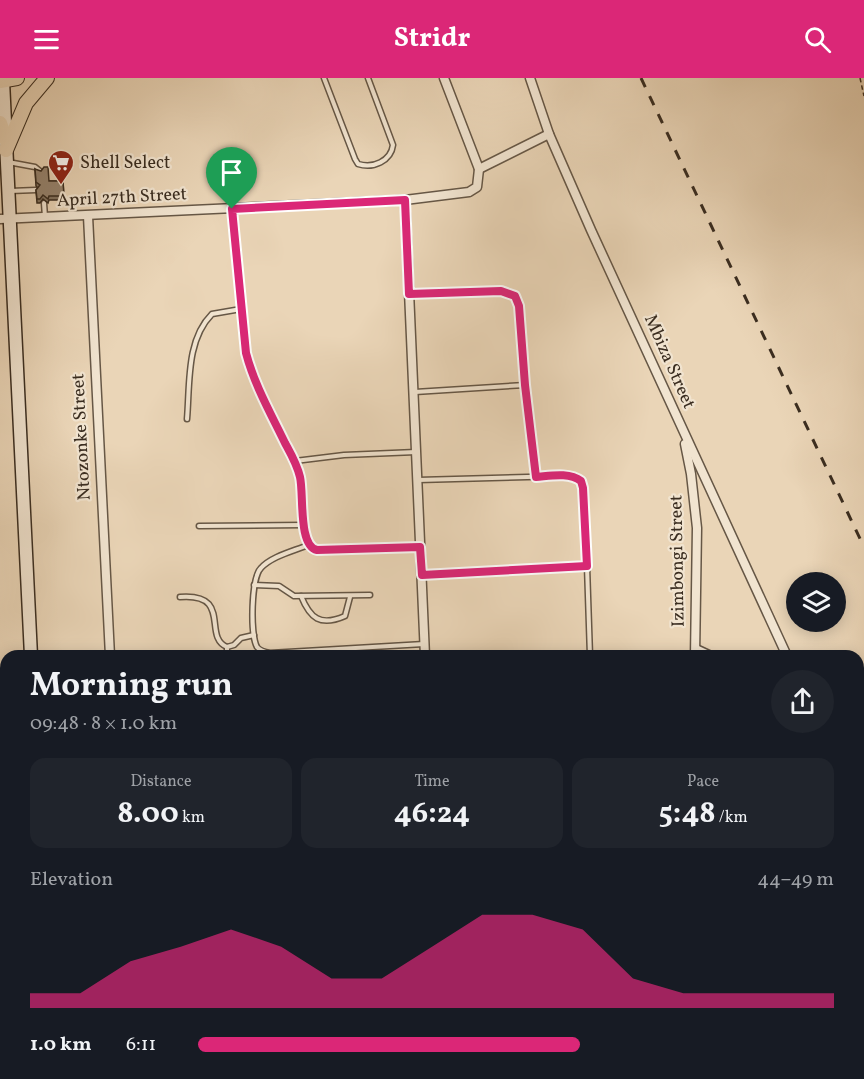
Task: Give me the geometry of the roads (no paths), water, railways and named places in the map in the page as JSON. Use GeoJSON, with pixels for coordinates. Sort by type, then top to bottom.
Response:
{"type":"FeatureCollection","features":[{"type":"Feature","properties":{"kind":"main road"},"geometry":{"type":"LineString","coordinates":[[4,143],[21,100],[39,78]]}},
{"type":"Feature","properties":{"kind":"main road"},"geometry":{"type":"LineString","coordinates":[[4,143],[26,102],[48,78]]}},
{"type":"Feature","properties":{"kind":"street"},"geometry":{"type":"LineString","coordinates":[[444,78],[479,169],[549,134]]}},
{"type":"Feature","properties":{"kind":"street","name":"Mbiza Street"},"geometry":{"type":"LineString","coordinates":[[530,78],[549,134],[784,650]]}},
{"type":"Feature","properties":{"kind":"street"},"geometry":{"type":"LineString","coordinates":[[7,80],[4,143],[9,191],[5,219],[31,650]]}},
{"type":"Feature","properties":{"kind":"street","name":"April 27th Street"},"geometry":{"type":"LineString","coordinates":[[5,219],[405,200],[469,192],[477,187],[479,169]]}},
{"type":"Feature","properties":{"kind":"street"},"geometry":{"type":"LineString","coordinates":[[405,200],[425,650]]}},
{"type":"Feature","properties":{"kind":"street","name":"Ntozonke Street"},"geometry":{"type":"LineString","coordinates":[[88,216],[110,650]]}},
{"type":"Feature","properties":{"kind":"street","name":"Izimbongi Street"},"geometry":{"type":"LineString","coordinates":[[683,432],[691,474],[697,528],[695,650]]}},
{"type":"Feature","properties":{"kind":"lane"},"geometry":{"type":"LineString","coordinates":[[324,78],[355,159],[358,164],[364,166],[389,158],[393,145],[368,78]]}},
{"type":"Feature","properties":{"kind":"lane"},"geometry":{"type":"LineString","coordinates":[[4,143],[40,171]]}},
{"type":"Feature","properties":{"kind":"lane"},"geometry":{"type":"LineString","coordinates":[[9,191],[36,190]]}},
{"type":"Feature","properties":{"kind":"lane"},"geometry":{"type":"LineString","coordinates":[[44,203],[45,218]]}},
{"type":"Feature","properties":{"kind":"lane"},"geometry":{"type":"LineString","coordinates":[[232,209],[248,362],[295,461],[302,487],[304,536],[308,545],[317,550],[420,547]]}},
{"type":"Feature","properties":{"kind":"lane"},"geometry":{"type":"LineString","coordinates":[[409,294],[501,291],[515,296],[519,306],[525,385],[536,477]]}},
{"type":"Feature","properties":{"kind":"lane"},"geometry":{"type":"LineString","coordinates":[[187,419],[194,348],[200,328],[212,314],[241,309]]}},
{"type":"Feature","properties":{"kind":"lane"},"geometry":{"type":"LineString","coordinates":[[414,392],[525,385]]}},
{"type":"Feature","properties":{"kind":"lane"},"geometry":{"type":"LineString","coordinates":[[295,461],[344,455],[416,452]]}},
{"type":"Feature","properties":{"kind":"lane"},"geometry":{"type":"LineString","coordinates":[[417,480],[565,476],[576,477],[581,481],[590,650]]}},
{"type":"Feature","properties":{"kind":"lane"},"geometry":{"type":"LineString","coordinates":[[199,526],[304,525]]}},
{"type":"Feature","properties":{"kind":"lane"},"geometry":{"type":"LineString","coordinates":[[261,650],[257,647],[254,635],[255,577],[270,561],[308,545]]}},
{"type":"Feature","properties":{"kind":"lane"},"geometry":{"type":"LineString","coordinates":[[422,575],[587,566]]}},
{"type":"Feature","properties":{"kind":"lane"},"geometry":{"type":"LineString","coordinates":[[254,585],[279,586],[288,594],[301,596],[370,596]]}},
{"type":"Feature","properties":{"kind":"lane"},"geometry":{"type":"LineString","coordinates":[[301,596],[310,615],[330,620],[345,616],[350,597]]}},
{"type":"Feature","properties":{"kind":"lane"},"geometry":{"type":"LineString","coordinates":[[180,597],[199,598],[208,604],[213,611],[221,644],[227,647],[234,645],[241,638],[254,635]]}},
{"type":"Feature","properties":{"kind":"lane"},"geometry":{"type":"LineString","coordinates":[[322,650],[425,644]]}},
{"type":"Feature","properties":{"kind":"railway"},"geometry":{"type":"LineString","coordinates":[[641,78],[864,547]]}},
{"type":"Feature","properties":{"kind":"place","name":"Shell Select"},"geometry":{"type":"Point","coordinates":[61,186]}}]}
